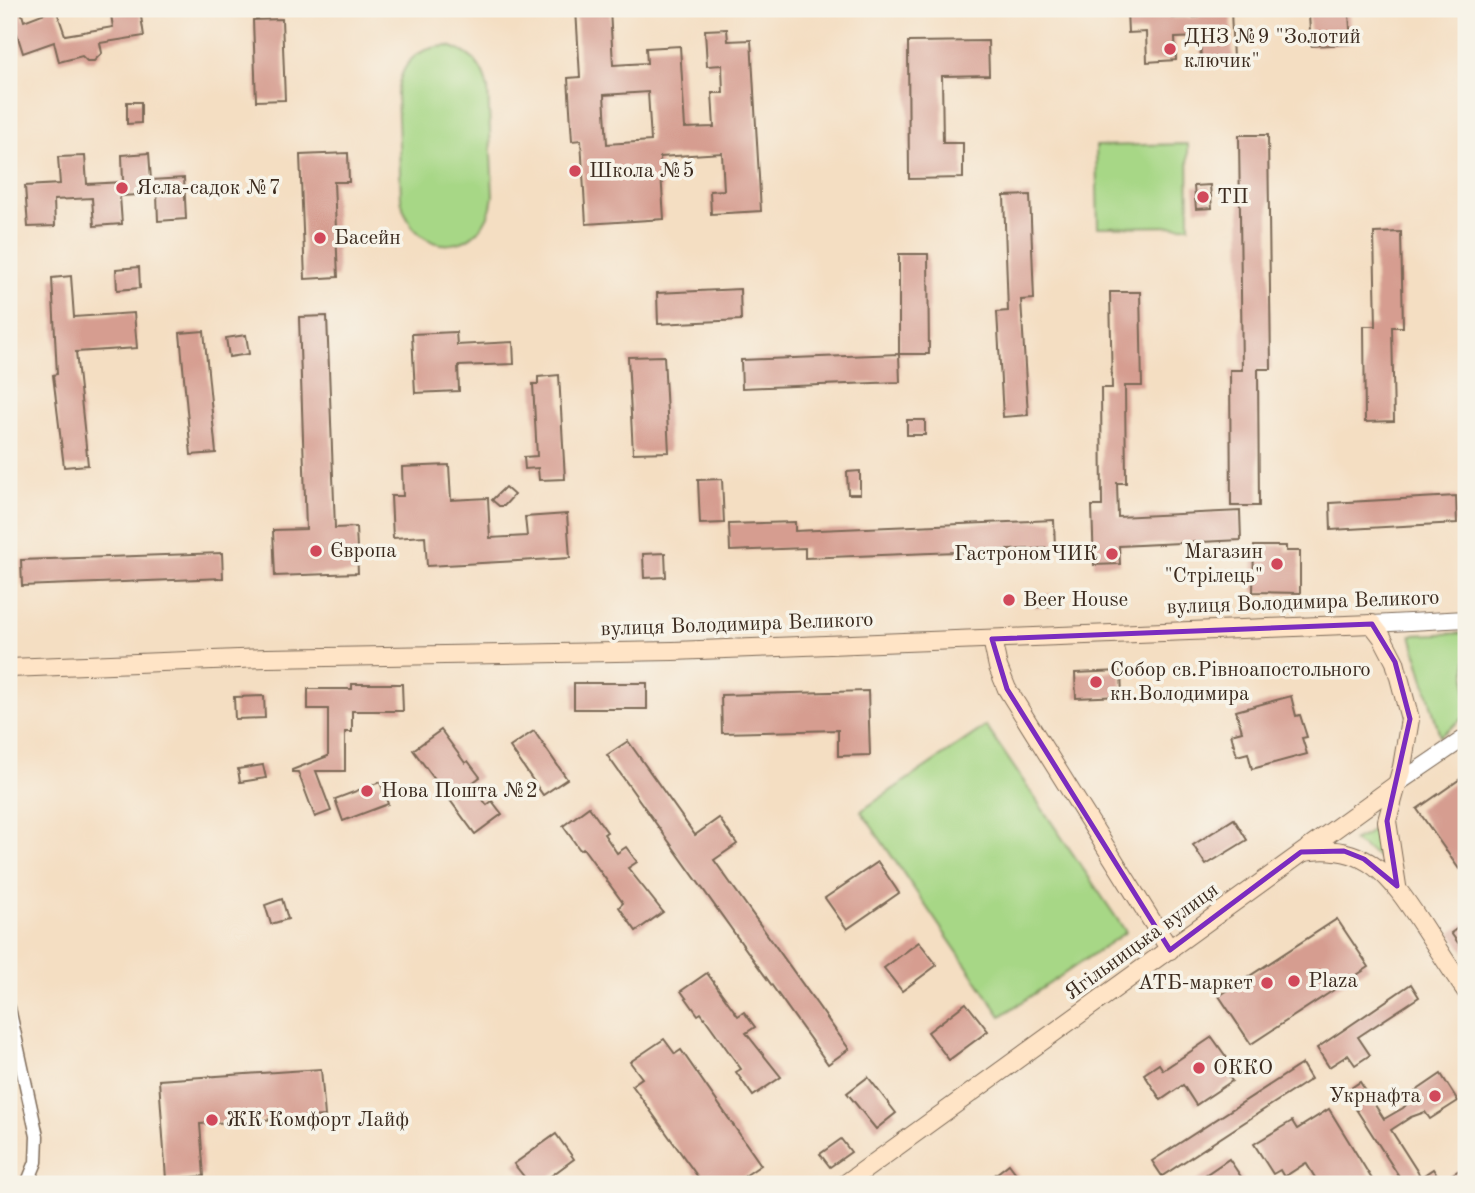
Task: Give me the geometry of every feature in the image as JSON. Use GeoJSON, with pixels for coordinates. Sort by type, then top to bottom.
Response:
{"type":"FeatureCollection","features":[{"type":"Feature","properties":{"kind":"main road","name":"вулиця Володимира Великого"},"geometry":{"type":"LineString","coordinates":[[9,668],[267,658],[673,652],[1372,624]]}},
{"type":"Feature","properties":{"kind":"main road"},"geometry":{"type":"LineString","coordinates":[[1372,624],[1395,662],[1409,708],[1410,729],[1387,821],[1397,886]]}},
{"type":"Feature","properties":{"kind":"main road"},"geometry":{"type":"LineString","coordinates":[[992,639],[998,667],[1007,689],[1170,950]]}},
{"type":"Feature","properties":{"kind":"main road","name":"Ягільницька вулиця"},"geometry":{"type":"LineString","coordinates":[[845,1184],[1397,784]]}},
{"type":"Feature","properties":{"kind":"main road"},"geometry":{"type":"LineString","coordinates":[[1301,852],[1322,849],[1344,851],[1364,859],[1382,871],[1397,886],[1466,991]]}},
{"type":"Feature","properties":{"kind":"street","name":"вулиця Володимира Великого"},"geometry":{"type":"LineString","coordinates":[[1372,624],[1466,620]]}},
{"type":"Feature","properties":{"kind":"street","name":"Ягільницька вулиця"},"geometry":{"type":"LineString","coordinates":[[1397,784],[1466,737]]}},
{"type":"Feature","properties":{"kind":"street"},"geometry":{"type":"LineString","coordinates":[[9,1008],[37,1136],[36,1162],[27,1184]]}},
{"type":"Feature","properties":{"kind":"highlighted area"},"geometry":{"type":"Polygon","coordinates":[[[1372,624],[1395,662],[1410,719],[1387,821],[1397,886],[1364,859],[1344,851],[1301,852],[1170,950],[1007,689],[992,639],[1372,624]]]}},
{"type":"Feature","properties":{"kind":"green space"},"geometry":{"type":"Polygon","coordinates":[[[449,46],[470,57],[480,67],[486,81],[493,196],[487,217],[477,232],[464,241],[448,244],[433,242],[419,234],[408,219],[401,199],[397,93],[403,72],[413,58],[428,49],[449,46]]]}},
{"type":"Feature","properties":{"kind":"green space"},"geometry":{"type":"Polygon","coordinates":[[[1188,144],[1189,226],[1098,227],[1096,146],[1188,144]]]}},
{"type":"Feature","properties":{"kind":"green space"},"geometry":{"type":"Polygon","coordinates":[[[1466,633],[1466,716],[1440,736],[1411,635],[1466,633]]]}},
{"type":"Feature","properties":{"kind":"green space"},"geometry":{"type":"Polygon","coordinates":[[[986,726],[1126,932],[1001,1016],[861,811],[986,726]]]}},
{"type":"Feature","properties":{"kind":"green space"},"geometry":{"type":"Polygon","coordinates":[[[1376,826],[1382,859],[1353,841],[1376,826]]]}},
{"type":"Feature","properties":{"kind":"building"},"geometry":{"type":"Polygon","coordinates":[[[44,9],[56,9],[65,35],[113,27],[111,15],[140,10],[144,36],[100,43],[102,53],[94,61],[87,61],[82,56],[59,62],[54,42],[23,53],[17,34],[14,35],[9,15],[21,11],[24,21],[45,13],[44,9]]]}},
{"type":"Feature","properties":{"kind":"building"},"geometry":{"type":"Polygon","coordinates":[[[576,9],[610,9],[613,65],[647,63],[646,48],[680,46],[685,128],[714,127],[712,93],[723,93],[722,65],[707,66],[705,30],[727,29],[728,41],[751,40],[761,211],[711,214],[710,191],[724,190],[722,153],[660,157],[664,219],[586,224],[581,140],[572,141],[568,78],[580,77],[576,9]],[[648,92],[604,95],[607,144],[651,141],[648,92]]]}},
{"type":"Feature","properties":{"kind":"building"},"geometry":{"type":"Polygon","coordinates":[[[1127,9],[1173,9],[1173,18],[1199,17],[1199,9],[1231,9],[1233,60],[1201,61],[1200,37],[1175,38],[1176,60],[1147,62],[1146,32],[1128,33],[1127,9]]]}},
{"type":"Feature","properties":{"kind":"building"},"geometry":{"type":"Polygon","coordinates":[[[1349,13],[1351,44],[1311,46],[1309,15],[1349,13]]]}},
{"type":"Feature","properties":{"kind":"building"},"geometry":{"type":"Polygon","coordinates":[[[282,19],[285,100],[256,101],[253,20],[282,19]]]}},
{"type":"Feature","properties":{"kind":"building"},"geometry":{"type":"Polygon","coordinates":[[[988,41],[989,75],[942,76],[943,143],[963,143],[963,178],[909,179],[908,42],[988,41]]]}},
{"type":"Feature","properties":{"kind":"building"},"geometry":{"type":"Polygon","coordinates":[[[127,102],[141,102],[141,123],[127,124],[127,102]]]}},
{"type":"Feature","properties":{"kind":"building"},"geometry":{"type":"Polygon","coordinates":[[[1239,135],[1268,135],[1271,369],[1258,369],[1259,506],[1231,506],[1230,370],[1242,370],[1239,135]]]}},
{"type":"Feature","properties":{"kind":"building"},"geometry":{"type":"Polygon","coordinates":[[[149,153],[151,180],[184,178],[186,219],[158,221],[157,194],[120,196],[122,224],[94,226],[92,198],[54,200],[55,226],[28,227],[25,186],[60,184],[58,157],[85,156],[87,184],[123,182],[122,155],[149,153]]]}},
{"type":"Feature","properties":{"kind":"building","name":"Басейн"},"geometry":{"type":"Polygon","coordinates":[[[348,153],[349,182],[334,182],[338,277],[305,279],[300,155],[348,153]]]}},
{"type":"Feature","properties":{"kind":"building","name":"ТП"},"geometry":{"type":"Polygon","coordinates":[[[1210,185],[1212,208],[1196,209],[1194,186],[1210,185]]]}},
{"type":"Feature","properties":{"kind":"building"},"geometry":{"type":"Polygon","coordinates":[[[1030,195],[1034,299],[1021,300],[1028,415],[1003,417],[997,312],[1008,311],[1004,196],[1030,195]]]}},
{"type":"Feature","properties":{"kind":"building"},"geometry":{"type":"Polygon","coordinates":[[[1401,232],[1403,327],[1392,327],[1394,421],[1365,422],[1364,326],[1376,326],[1374,233],[1401,232]]]}},
{"type":"Feature","properties":{"kind":"building"},"geometry":{"type":"Polygon","coordinates":[[[899,254],[928,254],[929,354],[899,354],[899,254]]]}},
{"type":"Feature","properties":{"kind":"building"},"geometry":{"type":"Polygon","coordinates":[[[139,267],[140,288],[117,290],[116,269],[139,267]]]}},
{"type":"Feature","properties":{"kind":"building"},"geometry":{"type":"Polygon","coordinates":[[[71,276],[74,317],[134,313],[137,348],[76,352],[88,465],[64,467],[53,375],[57,374],[52,278],[71,276]]]}},
{"type":"Feature","properties":{"kind":"building"},"geometry":{"type":"Polygon","coordinates":[[[740,289],[741,320],[658,324],[657,293],[740,289]]]}},
{"type":"Feature","properties":{"kind":"building"},"geometry":{"type":"Polygon","coordinates":[[[1110,292],[1140,292],[1142,386],[1125,386],[1126,483],[1117,483],[1118,517],[1240,511],[1241,540],[1119,546],[1120,564],[1094,565],[1092,506],[1102,506],[1101,388],[1112,388],[1110,292]]]}},
{"type":"Feature","properties":{"kind":"building"},"geometry":{"type":"Polygon","coordinates":[[[327,316],[335,528],[356,527],[358,573],[275,576],[273,530],[306,529],[299,317],[327,316]]]}},
{"type":"Feature","properties":{"kind":"building"},"geometry":{"type":"Polygon","coordinates":[[[204,331],[216,453],[191,455],[180,333],[204,331]]]}},
{"type":"Feature","properties":{"kind":"building"},"geometry":{"type":"Polygon","coordinates":[[[456,332],[457,345],[513,342],[514,364],[458,366],[459,391],[415,393],[412,334],[456,332]]]}},
{"type":"Feature","properties":{"kind":"building"},"geometry":{"type":"Polygon","coordinates":[[[246,335],[249,354],[229,357],[226,338],[246,335]]]}},
{"type":"Feature","properties":{"kind":"building"},"geometry":{"type":"Polygon","coordinates":[[[899,354],[900,382],[742,388],[741,360],[899,354]]]}},
{"type":"Feature","properties":{"kind":"building"},"geometry":{"type":"Polygon","coordinates":[[[664,356],[669,452],[633,453],[628,357],[664,356]]]}},
{"type":"Feature","properties":{"kind":"building"},"geometry":{"type":"Polygon","coordinates":[[[559,375],[565,479],[539,480],[538,468],[525,469],[524,457],[537,456],[533,384],[538,384],[538,377],[559,375]]]}},
{"type":"Feature","properties":{"kind":"building"},"geometry":{"type":"Polygon","coordinates":[[[907,420],[925,420],[925,435],[907,435],[907,420]]]}},
{"type":"Feature","properties":{"kind":"building"},"geometry":{"type":"Polygon","coordinates":[[[449,465],[451,500],[488,498],[490,538],[527,536],[525,517],[567,514],[570,558],[427,566],[425,536],[393,538],[391,496],[403,496],[402,467],[449,465]]]}},
{"type":"Feature","properties":{"kind":"building"},"geometry":{"type":"Polygon","coordinates":[[[860,471],[860,494],[848,494],[847,472],[860,471]]]}},
{"type":"Feature","properties":{"kind":"building"},"geometry":{"type":"Polygon","coordinates":[[[722,479],[724,523],[700,524],[698,480],[722,479]]]}},
{"type":"Feature","properties":{"kind":"building"},"geometry":{"type":"Polygon","coordinates":[[[505,487],[514,495],[504,506],[499,506],[492,500],[505,487]]]}},
{"type":"Feature","properties":{"kind":"building"},"geometry":{"type":"Polygon","coordinates":[[[1456,496],[1457,523],[1331,530],[1330,503],[1456,496]]]}},
{"type":"Feature","properties":{"kind":"building"},"geometry":{"type":"Polygon","coordinates":[[[1054,520],[1055,548],[805,558],[805,548],[730,551],[729,524],[795,522],[795,531],[1054,520]]]}},
{"type":"Feature","properties":{"kind":"building","name":"Магазин \"Стрілець\""},"geometry":{"type":"Polygon","coordinates":[[[1254,546],[1286,546],[1286,551],[1300,551],[1300,593],[1253,592],[1254,546]]]}},
{"type":"Feature","properties":{"kind":"building"},"geometry":{"type":"Polygon","coordinates":[[[222,553],[223,578],[22,586],[21,560],[222,553]]]}},
{"type":"Feature","properties":{"kind":"building"},"geometry":{"type":"Polygon","coordinates":[[[665,553],[666,577],[644,578],[643,554],[665,553]]]}},
{"type":"Feature","properties":{"kind":"building"},"geometry":{"type":"Polygon","coordinates":[[[1034,594],[1057,594],[1057,606],[1034,607],[1034,594]]]}},
{"type":"Feature","properties":{"kind":"building"},"geometry":{"type":"Polygon","coordinates":[[[1121,671],[1122,696],[1076,698],[1075,673],[1121,671]]]}},
{"type":"Feature","properties":{"kind":"building"},"geometry":{"type":"Polygon","coordinates":[[[574,683],[647,683],[647,709],[574,709],[574,683]]]}},
{"type":"Feature","properties":{"kind":"building"},"geometry":{"type":"Polygon","coordinates":[[[352,684],[402,684],[403,711],[352,711],[352,732],[345,732],[345,771],[316,771],[331,811],[315,817],[298,772],[292,772],[328,756],[328,709],[308,709],[308,689],[352,689],[352,684]]]}},
{"type":"Feature","properties":{"kind":"building"},"geometry":{"type":"Polygon","coordinates":[[[868,691],[870,755],[838,756],[838,730],[722,733],[721,695],[868,691]]]}},
{"type":"Feature","properties":{"kind":"building"},"geometry":{"type":"Polygon","coordinates":[[[264,696],[265,718],[235,719],[234,697],[264,696]]]}},
{"type":"Feature","properties":{"kind":"building"},"geometry":{"type":"Polygon","coordinates":[[[1291,696],[1296,716],[1300,715],[1307,737],[1302,738],[1307,754],[1252,769],[1248,753],[1237,756],[1231,734],[1242,731],[1236,711],[1291,696]]]}},
{"type":"Feature","properties":{"kind":"building"},"geometry":{"type":"Polygon","coordinates":[[[441,730],[465,763],[468,761],[480,777],[471,784],[487,805],[492,801],[502,814],[475,834],[413,750],[441,730]]]}},
{"type":"Feature","properties":{"kind":"building"},"geometry":{"type":"Polygon","coordinates":[[[534,731],[567,779],[543,795],[510,747],[534,731]]]}},
{"type":"Feature","properties":{"kind":"building"},"geometry":{"type":"Polygon","coordinates":[[[628,741],[695,835],[719,818],[737,844],[714,860],[849,1049],[828,1064],[607,755],[628,741]]]}},
{"type":"Feature","properties":{"kind":"building"},"geometry":{"type":"Polygon","coordinates":[[[263,765],[266,778],[240,782],[238,769],[263,765]]]}},
{"type":"Feature","properties":{"kind":"building"},"geometry":{"type":"Polygon","coordinates":[[[1466,775],[1466,863],[1459,869],[1417,809],[1466,775]]]}},
{"type":"Feature","properties":{"kind":"building"},"geometry":{"type":"Polygon","coordinates":[[[380,782],[388,804],[343,821],[335,799],[380,782]]]}},
{"type":"Feature","properties":{"kind":"building"},"geometry":{"type":"Polygon","coordinates":[[[589,807],[607,832],[604,834],[617,853],[626,847],[637,862],[628,868],[663,912],[636,931],[619,907],[623,903],[583,848],[580,850],[563,826],[589,807]]]}},
{"type":"Feature","properties":{"kind":"building"},"geometry":{"type":"Polygon","coordinates":[[[1234,819],[1247,840],[1206,865],[1193,845],[1234,819]]]}},
{"type":"Feature","properties":{"kind":"building"},"geometry":{"type":"Polygon","coordinates":[[[878,862],[899,893],[847,929],[825,898],[878,862]]]}},
{"type":"Feature","properties":{"kind":"building"},"geometry":{"type":"Polygon","coordinates":[[[282,899],[288,919],[271,924],[265,905],[282,899]]]}},
{"type":"Feature","properties":{"kind":"building","name":"Plaza"},"geometry":{"type":"Polygon","coordinates":[[[1337,919],[1369,967],[1251,1044],[1219,996],[1337,919]]]}},
{"type":"Feature","properties":{"kind":"building"},"geometry":{"type":"Polygon","coordinates":[[[1466,922],[1466,954],[1451,933],[1466,922]]]}},
{"type":"Feature","properties":{"kind":"building"},"geometry":{"type":"Polygon","coordinates":[[[919,942],[937,965],[902,991],[884,968],[919,942]]]}},
{"type":"Feature","properties":{"kind":"building"},"geometry":{"type":"Polygon","coordinates":[[[707,973],[738,1016],[744,1012],[755,1027],[746,1033],[781,1077],[753,1096],[736,1072],[741,1069],[701,1013],[698,1015],[681,991],[707,973]]]}},
{"type":"Feature","properties":{"kind":"building"},"geometry":{"type":"Polygon","coordinates":[[[1411,984],[1419,997],[1358,1037],[1370,1055],[1355,1065],[1348,1055],[1329,1067],[1317,1048],[1411,984]]]}},
{"type":"Feature","properties":{"kind":"building"},"geometry":{"type":"Polygon","coordinates":[[[966,1003],[988,1031],[949,1060],[928,1032],[966,1003]]]}},
{"type":"Feature","properties":{"kind":"building","name":"ОККО"},"geometry":{"type":"Polygon","coordinates":[[[1212,1037],[1227,1058],[1220,1063],[1232,1081],[1196,1105],[1183,1085],[1161,1100],[1144,1074],[1159,1064],[1163,1070],[1212,1037]]]}},
{"type":"Feature","properties":{"kind":"building"},"geometry":{"type":"Polygon","coordinates":[[[664,1039],[675,1054],[681,1050],[761,1165],[733,1184],[703,1184],[632,1085],[642,1078],[630,1062],[664,1039]]]}},
{"type":"Feature","properties":{"kind":"building"},"geometry":{"type":"Polygon","coordinates":[[[1302,1064],[1311,1079],[1162,1176],[1152,1161],[1302,1064]]]}},
{"type":"Feature","properties":{"kind":"building","name":"ЖК Комфорт Лайф"},"geometry":{"type":"Polygon","coordinates":[[[321,1069],[325,1116],[200,1124],[204,1176],[166,1179],[159,1080],[321,1069]]]}},
{"type":"Feature","properties":{"kind":"building"},"geometry":{"type":"Polygon","coordinates":[[[1441,1074],[1458,1101],[1430,1119],[1425,1112],[1411,1117],[1391,1130],[1421,1177],[1433,1169],[1441,1181],[1466,1166],[1466,1184],[1404,1184],[1345,1092],[1360,1082],[1384,1119],[1403,1108],[1415,1096],[1413,1093],[1441,1074]]]}},
{"type":"Feature","properties":{"kind":"building"},"geometry":{"type":"Polygon","coordinates":[[[868,1077],[896,1113],[876,1129],[847,1093],[868,1077]]]}},
{"type":"Feature","properties":{"kind":"building"},"geometry":{"type":"Polygon","coordinates":[[[1329,1109],[1375,1184],[1319,1184],[1306,1163],[1284,1177],[1280,1170],[1273,1174],[1254,1144],[1292,1121],[1297,1129],[1329,1109]]]}},
{"type":"Feature","properties":{"kind":"building"},"geometry":{"type":"Polygon","coordinates":[[[556,1134],[574,1159],[540,1184],[530,1184],[514,1164],[556,1134]]]}},
{"type":"Feature","properties":{"kind":"building"},"geometry":{"type":"Polygon","coordinates":[[[841,1139],[851,1152],[830,1167],[820,1154],[841,1139]]]}},
{"type":"Feature","properties":{"kind":"building"},"geometry":{"type":"Polygon","coordinates":[[[1229,1159],[1246,1184],[1192,1184],[1229,1159]]]}},
{"type":"Feature","properties":{"kind":"building"},"geometry":{"type":"Polygon","coordinates":[[[1009,1164],[1024,1184],[983,1184],[1009,1164]]]}},
{"type":"Feature","properties":{"kind":"place","name":"ДНЗ №9 \"Золотий ключик\""},"geometry":{"type":"Point","coordinates":[1170,49]}},
{"type":"Feature","properties":{"kind":"place","name":"Школа №5"},"geometry":{"type":"Point","coordinates":[575,171]}},
{"type":"Feature","properties":{"kind":"place","name":"Ясла-садок №7"},"geometry":{"type":"Point","coordinates":[122,188]}},
{"type":"Feature","properties":{"kind":"place","name":"ТП"},"geometry":{"type":"Point","coordinates":[1203,197]}},
{"type":"Feature","properties":{"kind":"place","name":"Басейн"},"geometry":{"type":"Point","coordinates":[320,238]}},
{"type":"Feature","properties":{"kind":"place","name":"Європа"},"geometry":{"type":"Point","coordinates":[316,551]}},
{"type":"Feature","properties":{"kind":"place","name":"ГастрономЧИК"},"geometry":{"type":"Point","coordinates":[1112,554]}},
{"type":"Feature","properties":{"kind":"place","name":"Магазин \"Стрілець\""},"geometry":{"type":"Point","coordinates":[1277,564]}},
{"type":"Feature","properties":{"kind":"place","name":"Beer House"},"geometry":{"type":"Point","coordinates":[1009,600]}},
{"type":"Feature","properties":{"kind":"place","name":"Собор св.Рівноапостольного кн.Володимира"},"geometry":{"type":"Point","coordinates":[1096,682]}},
{"type":"Feature","properties":{"kind":"place","name":"Нова Пошта №2"},"geometry":{"type":"Point","coordinates":[367,791]}},
{"type":"Feature","properties":{"kind":"place","name":"Plaza"},"geometry":{"type":"Point","coordinates":[1294,981]}},
{"type":"Feature","properties":{"kind":"place","name":"АТБ-маркет"},"geometry":{"type":"Point","coordinates":[1267,983]}},
{"type":"Feature","properties":{"kind":"place","name":"ОККО"},"geometry":{"type":"Point","coordinates":[1199,1068]}},
{"type":"Feature","properties":{"kind":"place","name":"Укрнафта"},"geometry":{"type":"Point","coordinates":[1435,1096]}},
{"type":"Feature","properties":{"kind":"place","name":"ЖК Комфорт Лайф"},"geometry":{"type":"Point","coordinates":[212,1120]}}]}
